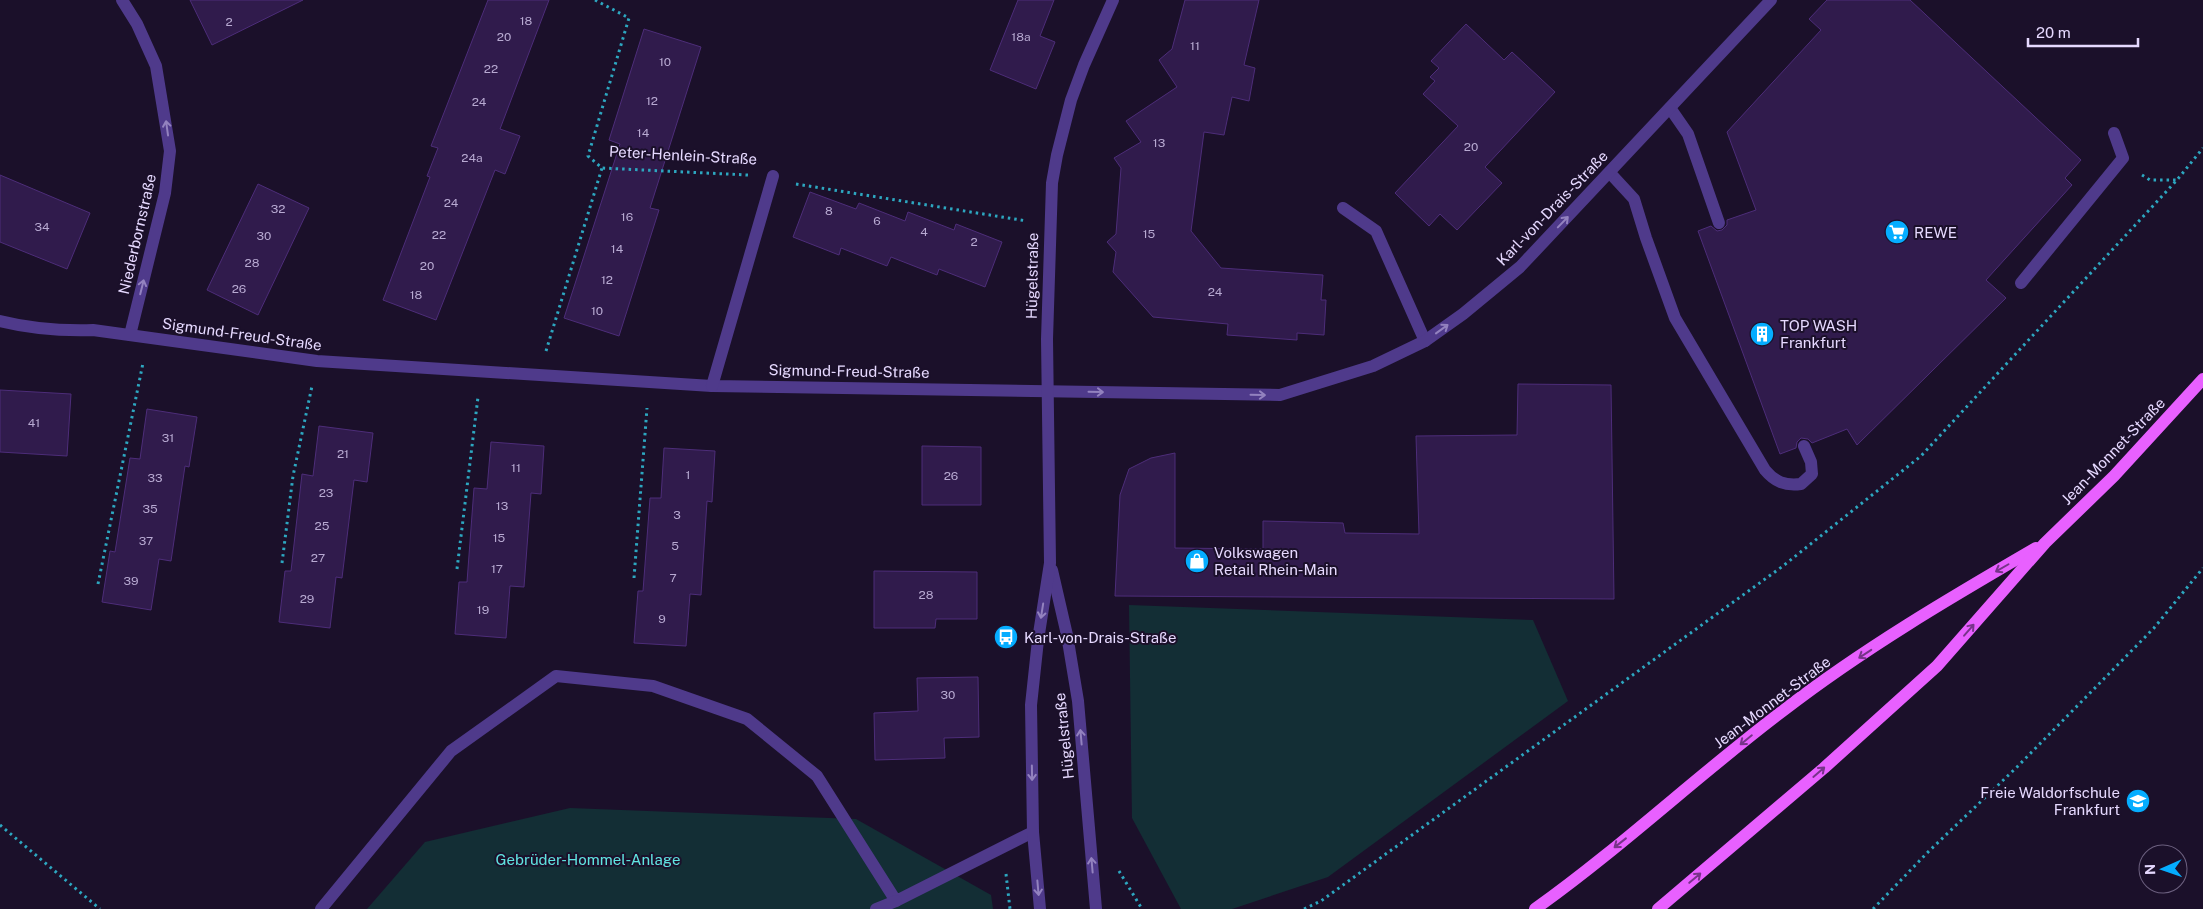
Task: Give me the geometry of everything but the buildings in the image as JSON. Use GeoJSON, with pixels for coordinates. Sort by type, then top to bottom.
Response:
{"type":"FeatureCollection","features":[{"type":"Feature","properties":{"kind":"main road","name":"Jean-Monnet-Straße"},"geometry":{"type":"LineString","coordinates":[[1658,909],[1824,768],[1937,666],[2045,543],[2114,476],[2203,379]]}},
{"type":"Feature","properties":{"kind":"main road","name":"Jean-Monnet-Straße"},"geometry":{"type":"LineString","coordinates":[[1535,909],[1644,824],[1784,709],[1942,603],[2045,543]]}},
{"type":"Feature","properties":{"kind":"street","name":"Niederbornstraße"},"geometry":{"type":"LineString","coordinates":[[122,0],[137,24],[156,66],[170,151],[165,194],[130,335]]}},
{"type":"Feature","properties":{"kind":"street","name":"Hügelstraße"},"geometry":{"type":"LineString","coordinates":[[1040,909],[1033,832],[1031,705],[1038,640],[1050,563],[1047,391],[1049,224],[1052,183],[1071,100],[1084,65],[1113,0]]}},
{"type":"Feature","properties":{"kind":"street","name":"Karl-von-Drais-Straße"},"geometry":{"type":"LineString","coordinates":[[1047,391],[1280,395],[1373,366],[1425,342],[1463,314],[1520,267],[1771,0]]}},
{"type":"Feature","properties":{"kind":"street"},"geometry":{"type":"LineString","coordinates":[[1670,108],[1688,134],[1719,223]]}},
{"type":"Feature","properties":{"kind":"street"},"geometry":{"type":"LineString","coordinates":[[2021,283],[2123,158],[2114,133]]}},
{"type":"Feature","properties":{"kind":"street"},"geometry":{"type":"LineString","coordinates":[[1610,173],[1634,199],[1674,318],[1772,479],[1791,485],[1801,484],[1812,474],[1811,462],[1804,446]]}},
{"type":"Feature","properties":{"kind":"street","name":"Peter-Henlein-Straße"},"geometry":{"type":"LineString","coordinates":[[712,386],[773,178]]}},
{"type":"Feature","properties":{"kind":"street"},"geometry":{"type":"LineString","coordinates":[[1343,208],[1376,231],[1425,342]]}},
{"type":"Feature","properties":{"kind":"street","name":"Sigmund-Freud-Straße"},"geometry":{"type":"LineString","coordinates":[[0,321],[29,328],[57,331],[93,330],[317,361],[712,386],[1047,391]]}},
{"type":"Feature","properties":{"kind":"street","name":"Hügelstraße"},"geometry":{"type":"LineString","coordinates":[[1050,563],[1067,635],[1078,701],[1096,909]]}},
{"type":"Feature","properties":{"kind":"street"},"geometry":{"type":"LineString","coordinates":[[321,909],[451,751],[556,676],[653,686],[747,718],[817,776],[896,901]]}},
{"type":"Feature","properties":{"kind":"street"},"geometry":{"type":"LineString","coordinates":[[876,909],[896,901],[1033,832]]}},
{"type":"Feature","properties":{"kind":"path","name":"Peter-Henlein-Straße"},"geometry":{"type":"LineString","coordinates":[[595,0],[629,18],[588,156],[602,168],[773,178]]}},
{"type":"Feature","properties":{"kind":"path"},"geometry":{"type":"LineString","coordinates":[[1304,909],[1321,901],[1783,566],[1921,456],[2177,180],[2203,148]]}},
{"type":"Feature","properties":{"kind":"path"},"geometry":{"type":"LineString","coordinates":[[538,375],[602,168]]}},
{"type":"Feature","properties":{"kind":"path"},"geometry":{"type":"LineString","coordinates":[[2144,176],[2150,180],[2177,180]]}},
{"type":"Feature","properties":{"kind":"path"},"geometry":{"type":"LineString","coordinates":[[773,178],[1049,224]]}},
{"type":"Feature","properties":{"kind":"path"},"geometry":{"type":"LineString","coordinates":[[98,584],[148,338]]}},
{"type":"Feature","properties":{"kind":"path"},"geometry":{"type":"LineString","coordinates":[[282,563],[293,476],[317,361]]}},
{"type":"Feature","properties":{"kind":"path"},"geometry":{"type":"LineString","coordinates":[[457,569],[481,371]]}},
{"type":"Feature","properties":{"kind":"path"},"geometry":{"type":"LineString","coordinates":[[634,578],[650,383]]}},
{"type":"Feature","properties":{"kind":"path"},"geometry":{"type":"LineString","coordinates":[[1873,909],[2154,628],[2203,568]]}},
{"type":"Feature","properties":{"kind":"path"},"geometry":{"type":"LineString","coordinates":[[0,825],[100,909]]}},
{"type":"Feature","properties":{"kind":"path"},"geometry":{"type":"LineString","coordinates":[[1002,849],[1010,909]]}},
{"type":"Feature","properties":{"kind":"path"},"geometry":{"type":"LineString","coordinates":[[1122,876],[1142,909]]}},
{"type":"Feature","properties":{"kind":"green space"},"geometry":{"type":"Polygon","coordinates":[[[1129,605],[1533,620],[1568,701],[1328,877],[1232,909],[1181,909],[1132,818],[1129,605]]]}},
{"type":"Feature","properties":{"kind":"green space","name":"Gebrüder-Hommel-Anlage"},"geometry":{"type":"Polygon","coordinates":[[[570,808],[856,819],[991,895],[993,909],[367,909],[425,842],[570,808]]]}},
{"type":"Feature","properties":{"kind":"place","name":"REWE"},"geometry":{"type":"Point","coordinates":[1897,232]}},
{"type":"Feature","properties":{"kind":"place","name":"TOP WASH Frankfurt"},"geometry":{"type":"Point","coordinates":[1762,334]}},
{"type":"Feature","properties":{"kind":"place","name":"Volkswagen Retail Rhein-Main"},"geometry":{"type":"Point","coordinates":[1197,561]}},
{"type":"Feature","properties":{"kind":"place","name":"Karl-von-Drais-Straße"},"geometry":{"type":"Point","coordinates":[1006,637]}},
{"type":"Feature","properties":{"kind":"place","name":"Freie Waldorfschule Frankfurt"},"geometry":{"type":"Point","coordinates":[2138,801]}}]}
